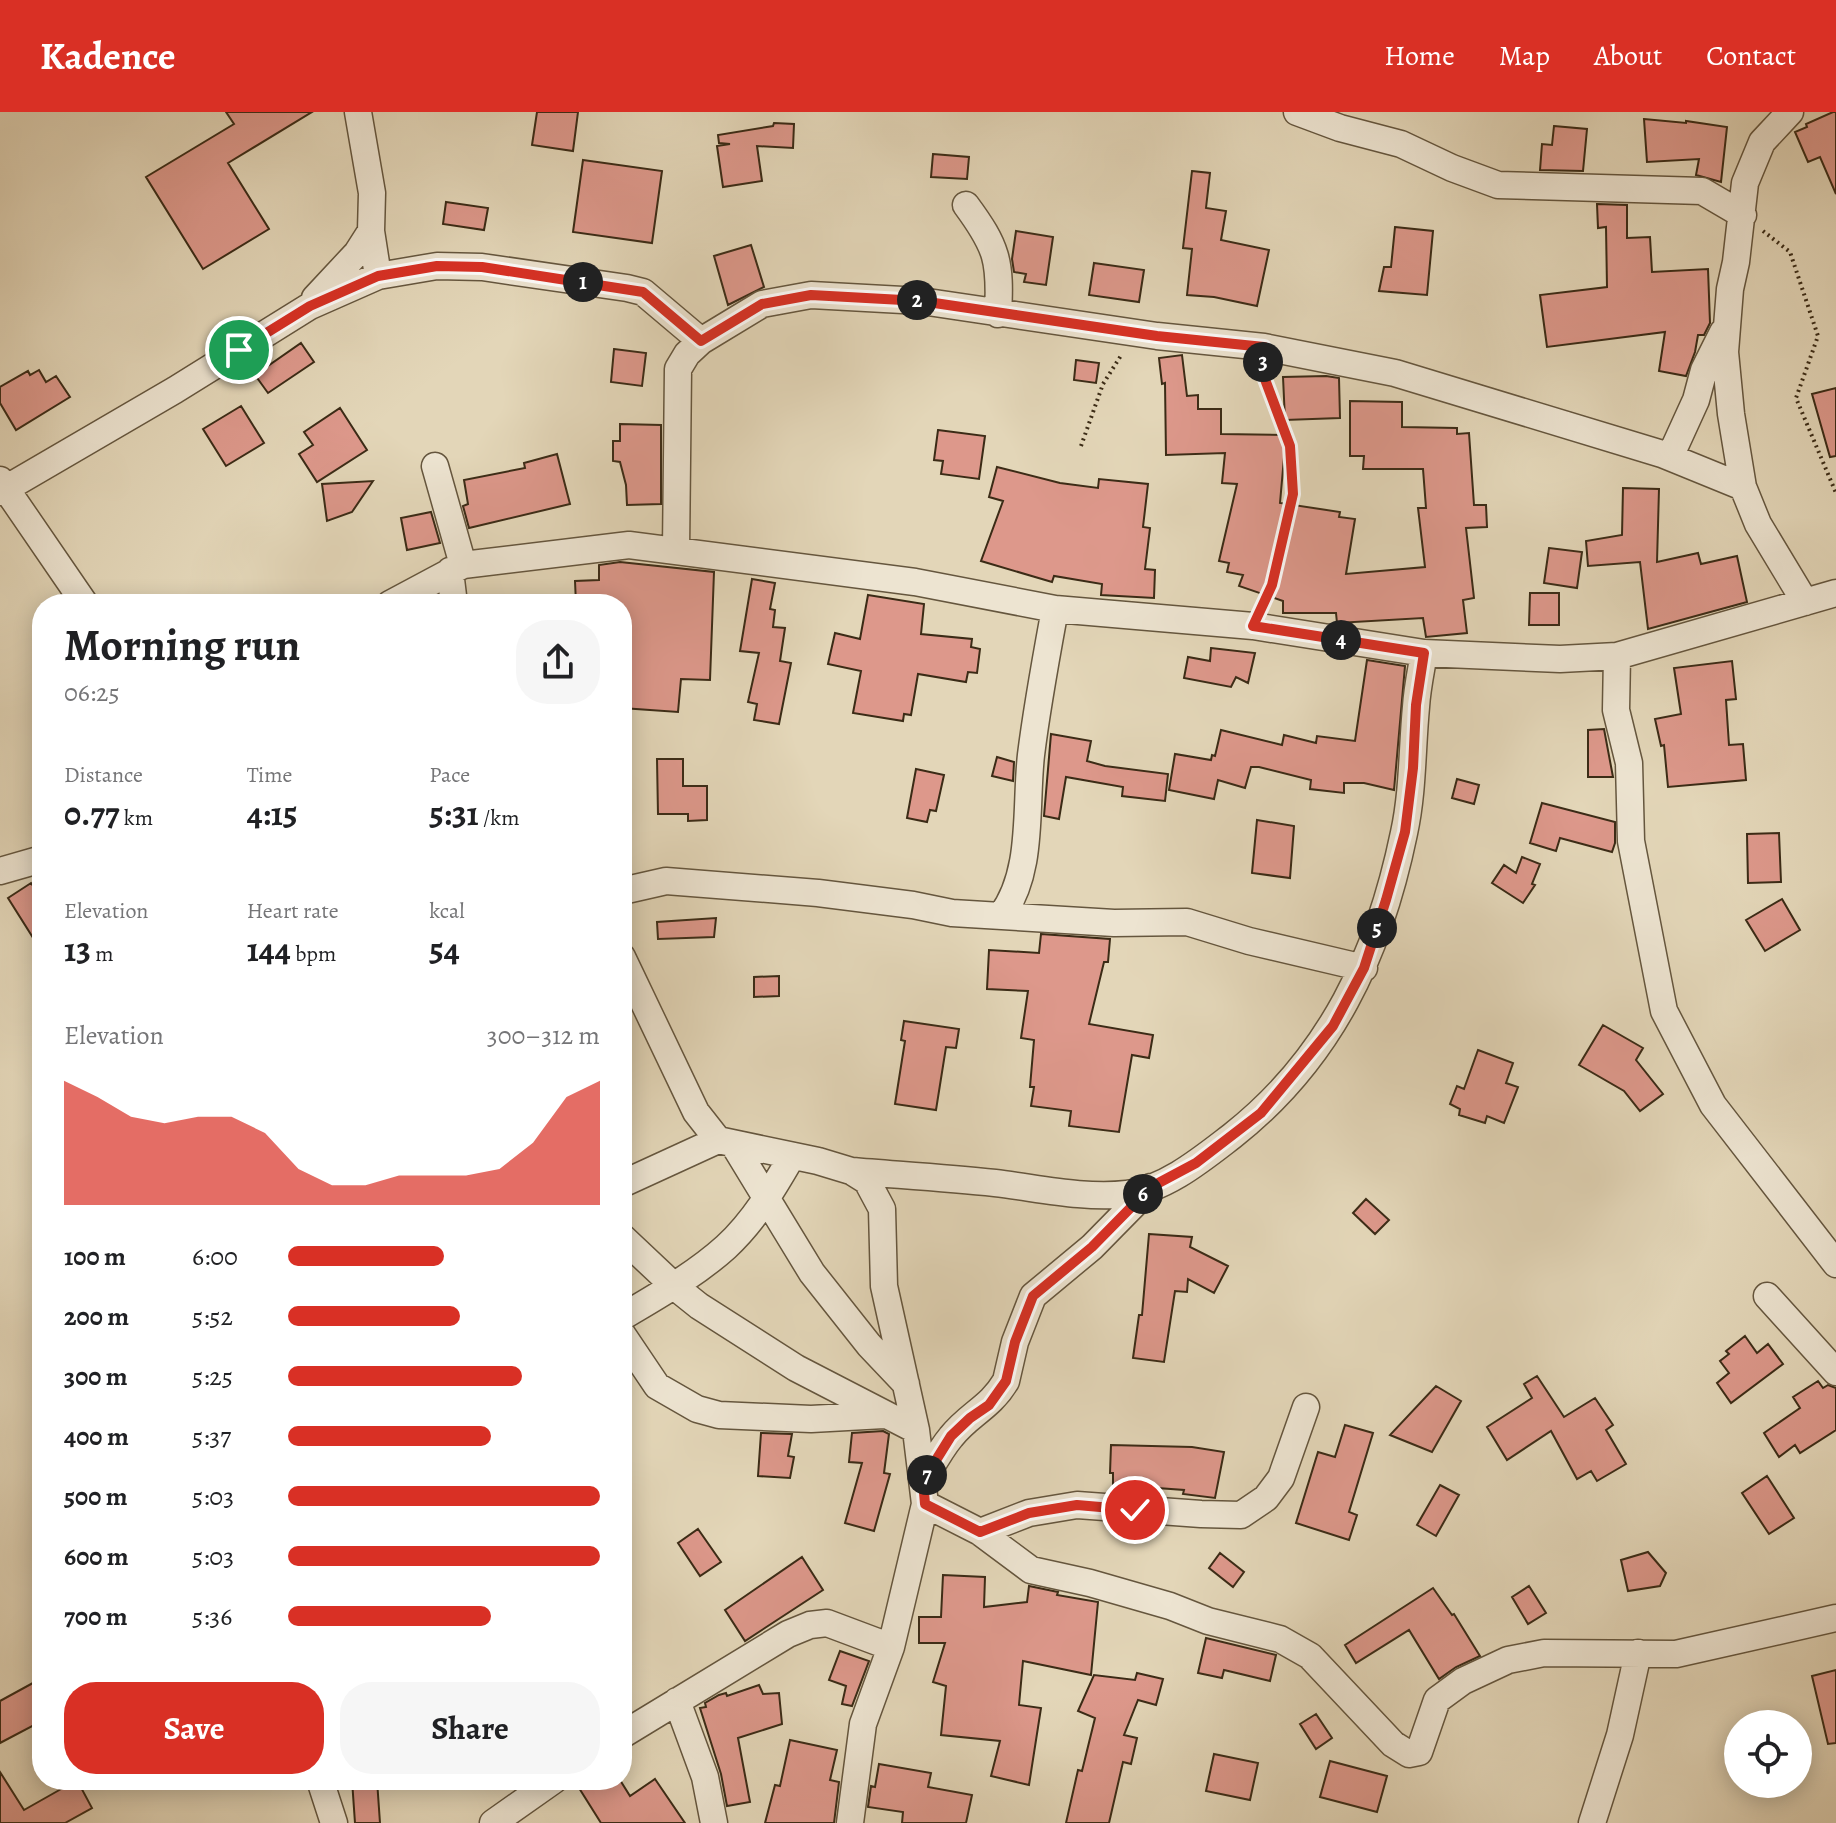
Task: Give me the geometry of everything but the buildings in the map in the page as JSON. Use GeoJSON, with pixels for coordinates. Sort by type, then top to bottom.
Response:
{"type":"FeatureCollection","features":[{"type":"Feature","properties":{"kind":"street"},"geometry":{"type":"LineString","coordinates":[[358,112],[372,193],[371,231],[378,276]]}},
{"type":"Feature","properties":{"kind":"street"},"geometry":{"type":"LineString","coordinates":[[1297,112],[1340,128],[1401,144],[1498,185],[1702,191],[1743,215]]}},
{"type":"Feature","properties":{"kind":"street"},"geometry":{"type":"LineString","coordinates":[[1790,112],[1762,142],[1745,183],[1743,215],[1730,289],[1725,352],[1743,487],[1758,524],[1805,602]]}},
{"type":"Feature","properties":{"kind":"street"},"geometry":{"type":"LineString","coordinates":[[966,205],[985,230],[996,253],[1000,276],[998,314]]}},
{"type":"Feature","properties":{"kind":"street"},"geometry":{"type":"LineString","coordinates":[[303,310],[342,271],[371,231]]}},
{"type":"Feature","properties":{"kind":"street"},"geometry":{"type":"LineString","coordinates":[[78,594],[3,487],[303,310],[378,276],[437,266],[482,267],[627,288],[643,292],[701,341]]}},
{"type":"Feature","properties":{"kind":"street"},"geometry":{"type":"LineString","coordinates":[[676,550],[678,369],[687,354],[701,341],[762,304],[811,295],[921,301],[1157,336],[1264,347],[1395,373],[1670,457],[1743,487]]}},
{"type":"Feature","properties":{"kind":"street"},"geometry":{"type":"LineString","coordinates":[[1670,457],[1696,400],[1704,370],[1727,325]]}},
{"type":"Feature","properties":{"kind":"street"},"geometry":{"type":"LineString","coordinates":[[435,466],[457,568],[455,594]]}},
{"type":"Feature","properties":{"kind":"street"},"geometry":{"type":"LineString","coordinates":[[409,594],[457,568],[629,545],[915,582],[1055,609],[1253,626],[1424,653],[1560,659],[1617,656],[1836,593]]}},
{"type":"Feature","properties":{"kind":"street"},"geometry":{"type":"LineString","coordinates":[[1001,916],[1014,899],[1021,874],[1031,757],[1055,609]]}},
{"type":"Feature","properties":{"kind":"street"},"geometry":{"type":"LineString","coordinates":[[632,1180],[726,1142],[851,1171],[929,1176],[1100,1195],[1130,1194],[1151,1187],[1196,1163],[1261,1113],[1333,1026],[1364,968],[1405,832],[1413,768],[1416,705],[1424,653]]}},
{"type":"Feature","properties":{"kind":"street"},"geometry":{"type":"LineString","coordinates":[[1617,656],[1616,710],[1629,763],[1631,841],[1664,1011],[1713,1105],[1836,1264]]}},
{"type":"Feature","properties":{"kind":"street"},"geometry":{"type":"LineString","coordinates":[[3,862],[32,860]]}},
{"type":"Feature","properties":{"kind":"street"},"geometry":{"type":"LineString","coordinates":[[632,889],[666,881],[818,893],[952,913],[1114,923],[1187,922],[1249,941],[1364,968]]}},
{"type":"Feature","properties":{"kind":"street"},"geometry":{"type":"LineString","coordinates":[[632,978],[696,1112],[726,1142],[768,1197],[812,1273],[869,1345],[906,1384]]}},
{"type":"Feature","properties":{"kind":"street"},"geometry":{"type":"LineString","coordinates":[[632,1311],[674,1286],[725,1248],[768,1197],[792,1156]]}},
{"type":"Feature","properties":{"kind":"street"},"geometry":{"type":"LineString","coordinates":[[851,1171],[867,1181],[882,1209],[884,1286],[916,1430],[924,1492],[1031,1570],[1090,1583],[1170,1606],[1208,1621],[1280,1639],[1310,1656],[1393,1744],[1409,1754],[1419,1752],[1437,1700],[1484,1670],[1508,1660],[1544,1653],[1676,1654],[1836,1618]]}},
{"type":"Feature","properties":{"kind":"street"},"geometry":{"type":"LineString","coordinates":[[850,1823],[863,1724],[891,1647],[924,1492],[951,1436],[989,1405],[1006,1381],[1022,1320],[1033,1296],[1092,1247],[1151,1187]]}},
{"type":"Feature","properties":{"kind":"street"},"geometry":{"type":"LineString","coordinates":[[632,1246],[699,1306],[796,1368],[916,1430]]}},
{"type":"Feature","properties":{"kind":"street"},"geometry":{"type":"LineString","coordinates":[[1767,1296],[1836,1372]]}},
{"type":"Feature","properties":{"kind":"street"},"geometry":{"type":"LineString","coordinates":[[632,1349],[657,1386],[697,1409],[719,1415],[811,1419],[884,1415]]}},
{"type":"Feature","properties":{"kind":"street"},"geometry":{"type":"LineString","coordinates":[[980,1532],[1029,1513],[1077,1505],[1241,1515],[1266,1498],[1281,1478],[1306,1407]]}},
{"type":"Feature","properties":{"kind":"street"},"geometry":{"type":"LineString","coordinates":[[632,1729],[788,1634],[810,1625],[827,1623],[891,1647]]}},
{"type":"Feature","properties":{"kind":"street"},"geometry":{"type":"LineString","coordinates":[[1592,1823],[1620,1735],[1638,1653]]}},
{"type":"Feature","properties":{"kind":"street"},"geometry":{"type":"LineString","coordinates":[[677,1701],[705,1777],[714,1823]]}},
{"type":"Feature","properties":{"kind":"street"},"geometry":{"type":"LineString","coordinates":[[323,1790],[334,1823]]}},
{"type":"Feature","properties":{"kind":"street"},"geometry":{"type":"LineString","coordinates":[[493,1823],[540,1790]]}},
{"type":"Feature","properties":{"kind":"path"},"geometry":{"type":"LineString","coordinates":[[1743,215],[1790,252],[1818,336],[1796,398],[1836,493]]}},
{"type":"Feature","properties":{"kind":"path"},"geometry":{"type":"LineString","coordinates":[[1081,446],[1103,384],[1126,348],[1157,336]]}},
{"type":"Feature","properties":{"kind":"path"},"geometry":{"type":"LineString","coordinates":[[1253,626],[1272,585],[1293,494],[1290,446],[1263,374],[1264,347]]}},
{"type":"Feature","properties":{"kind":"route"},"geometry":{"type":"LineString","coordinates":[[239,350],[310,306],[378,276],[437,266],[482,267],[643,292],[701,341],[762,304],[811,295],[921,301],[1157,336],[1264,347],[1263,374],[1290,446],[1293,494],[1272,585],[1253,626],[1424,653],[1416,705],[1413,768],[1405,832],[1386,900],[1364,968],[1333,1026],[1299,1069],[1261,1113],[1196,1163],[1151,1187],[1092,1247],[1033,1296],[1015,1342],[1006,1381],[989,1405],[951,1436],[923,1481],[925,1504],[980,1532],[1029,1513],[1077,1505],[1135,1510]]}}]}
